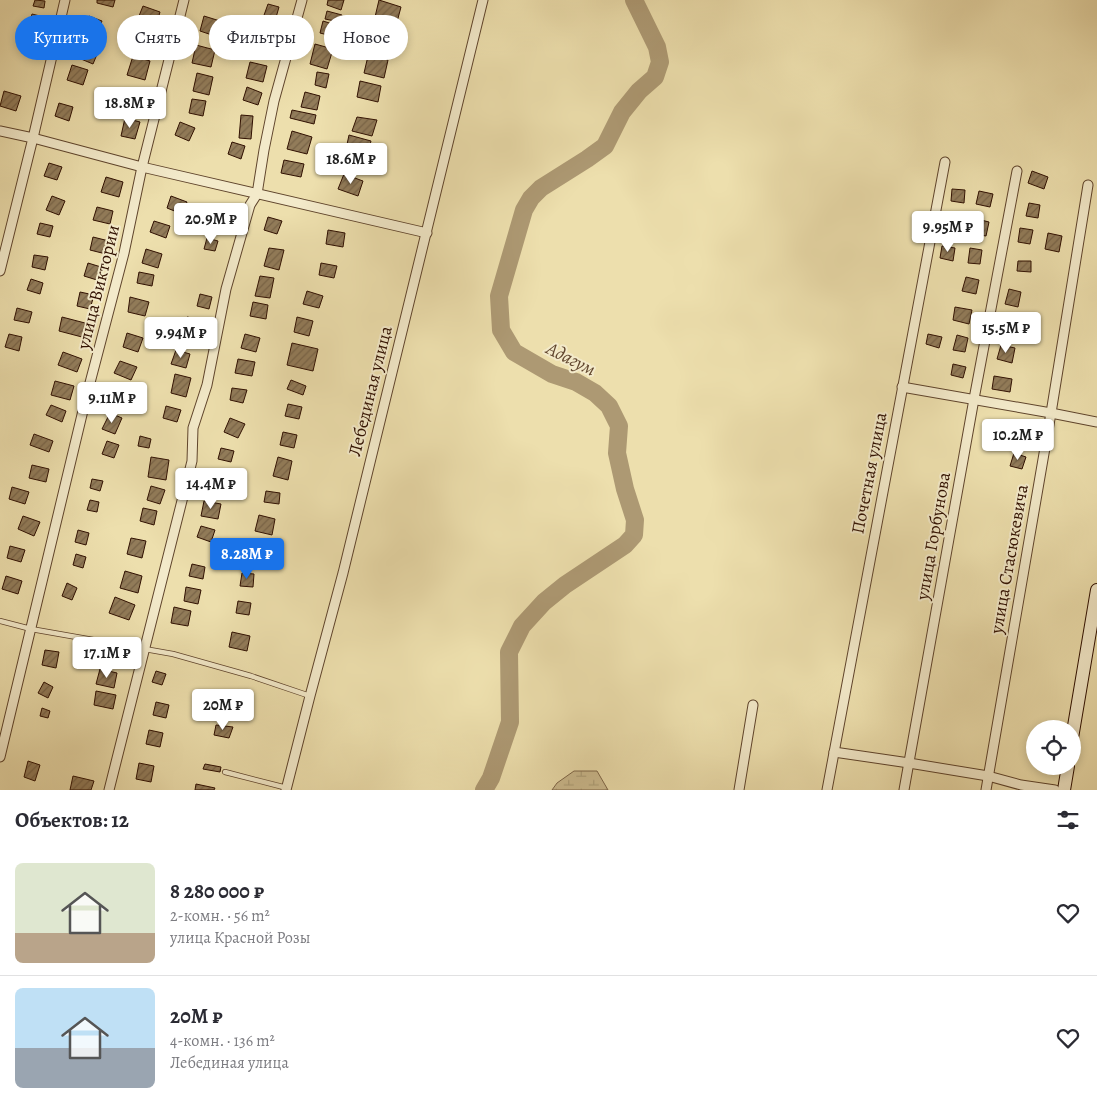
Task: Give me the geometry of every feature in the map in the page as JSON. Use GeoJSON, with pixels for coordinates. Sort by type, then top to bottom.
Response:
{"type":"FeatureCollection","features":[{"type":"Feature","properties":{"kind":"main road"},"geometry":{"type":"LineString","coordinates":[[1075,720],[1097,590]]}},
{"type":"Feature","properties":{"kind":"main road"},"geometry":{"type":"LineString","coordinates":[[1064,790],[1066,775]]}},
{"type":"Feature","properties":{"kind":"street"},"geometry":{"type":"LineString","coordinates":[[0,271],[65,0]]}},
{"type":"Feature","properties":{"kind":"street","name":"улица Виктории"},"geometry":{"type":"LineString","coordinates":[[0,757],[184,0]]}},
{"type":"Feature","properties":{"kind":"street"},"geometry":{"type":"LineString","coordinates":[[109,790],[192,461],[193,428],[207,385],[226,289],[250,205],[257,194],[274,101],[302,0]]}},
{"type":"Feature","properties":{"kind":"street","name":"Лебединая улица"},"geometry":{"type":"LineString","coordinates":[[286,789],[343,573],[483,0]]}},
{"type":"Feature","properties":{"kind":"street"},"geometry":{"type":"LineString","coordinates":[[0,131],[142,167],[427,233]]}},
{"type":"Feature","properties":{"kind":"street","name":"Почетная улица"},"geometry":{"type":"LineString","coordinates":[[827,790],[945,162]]}},
{"type":"Feature","properties":{"kind":"street","name":"улица Горбунова"},"geometry":{"type":"LineString","coordinates":[[904,790],[1017,171]]}},
{"type":"Feature","properties":{"kind":"street","name":"улица Стасюкевича"},"geometry":{"type":"LineString","coordinates":[[986,790],[1088,186]]}},
{"type":"Feature","properties":{"kind":"street"},"geometry":{"type":"LineString","coordinates":[[902,386],[1097,422]]}},
{"type":"Feature","properties":{"kind":"street"},"geometry":{"type":"LineString","coordinates":[[739,790],[753,705]]}},
{"type":"Feature","properties":{"kind":"street"},"geometry":{"type":"LineString","coordinates":[[834,752],[909,762],[1055,790]]}},
{"type":"Feature","properties":{"kind":"lane"},"geometry":{"type":"LineString","coordinates":[[0,621],[31,629],[173,654],[250,676],[310,696]]}},
{"type":"Feature","properties":{"kind":"lane"},"geometry":{"type":"LineString","coordinates":[[225,772],[286,789]]}},
{"type":"Feature","properties":{"kind":"green space"},"geometry":{"type":"Polygon","coordinates":[[[574,771],[597,771],[608,790],[552,790],[557,783],[574,771]]]}},
{"type":"Feature","properties":{"kind":"building"},"geometry":{"type":"Polygon","coordinates":[[[35,0],[45,1],[44,8],[33,6],[35,0]]]}},
{"type":"Feature","properties":{"kind":"building"},"geometry":{"type":"Polygon","coordinates":[[[97,0],[115,0],[113,7],[97,3],[97,0]]]}},
{"type":"Feature","properties":{"kind":"building"},"geometry":{"type":"Polygon","coordinates":[[[328,0],[344,0],[341,10],[327,5],[328,0]]]}},
{"type":"Feature","properties":{"kind":"building"},"geometry":{"type":"Polygon","coordinates":[[[379,0],[401,7],[399,15],[375,15],[379,0]]]}},
{"type":"Feature","properties":{"kind":"building"},"geometry":{"type":"Polygon","coordinates":[[[268,4],[279,7],[277,15],[264,15],[268,4]]]}},
{"type":"Feature","properties":{"kind":"building"},"geometry":{"type":"Polygon","coordinates":[[[143,6],[160,12],[159,15],[139,15],[143,6]]]}},
{"type":"Feature","properties":{"kind":"building"},"geometry":{"type":"Polygon","coordinates":[[[327,11],[342,15],[326,15],[327,11]]]}},
{"type":"Feature","properties":{"kind":"building"},"geometry":{"type":"Polygon","coordinates":[[[204,16],[209,18],[209,34],[200,31],[204,16]]]}},
{"type":"Feature","properties":{"kind":"building"},"geometry":{"type":"Polygon","coordinates":[[[323,21],[324,34],[320,33],[323,21]]]}},
{"type":"Feature","properties":{"kind":"building"},"geometry":{"type":"Polygon","coordinates":[[[315,44],[324,46],[324,60],[330,60],[327,69],[310,64],[311,60],[314,60],[315,44]]]}},
{"type":"Feature","properties":{"kind":"building"},"geometry":{"type":"Polygon","coordinates":[[[199,46],[209,48],[209,60],[213,60],[211,67],[192,63],[193,60],[199,60],[199,46]]]}},
{"type":"Feature","properties":{"kind":"building"},"geometry":{"type":"Polygon","coordinates":[[[83,60],[95,60],[93,64],[83,60]]]}},
{"type":"Feature","properties":{"kind":"building"},"geometry":{"type":"Polygon","coordinates":[[[132,60],[150,61],[145,80],[127,75],[132,60]]]}},
{"type":"Feature","properties":{"kind":"building"},"geometry":{"type":"Polygon","coordinates":[[[367,60],[388,60],[384,78],[364,73],[367,60]]]}},
{"type":"Feature","properties":{"kind":"building"},"geometry":{"type":"Polygon","coordinates":[[[250,62],[267,66],[263,82],[246,78],[250,62]]]}},
{"type":"Feature","properties":{"kind":"building"},"geometry":{"type":"Polygon","coordinates":[[[72,65],[88,70],[83,85],[67,80],[72,65]]]}},
{"type":"Feature","properties":{"kind":"building"},"geometry":{"type":"Polygon","coordinates":[[[317,72],[329,74],[326,88],[315,85],[317,72]]]}},
{"type":"Feature","properties":{"kind":"building"},"geometry":{"type":"Polygon","coordinates":[[[197,73],[213,77],[209,95],[193,91],[197,73]]]}},
{"type":"Feature","properties":{"kind":"building"},"geometry":{"type":"Polygon","coordinates":[[[360,81],[381,86],[378,102],[357,97],[360,81]]]}},
{"type":"Feature","properties":{"kind":"building"},"geometry":{"type":"Polygon","coordinates":[[[247,87],[262,93],[258,105],[243,100],[247,87]]]}},
{"type":"Feature","properties":{"kind":"building"},"geometry":{"type":"Polygon","coordinates":[[[4,91],[21,96],[16,111],[0,106],[4,91]]]}},
{"type":"Feature","properties":{"kind":"building"},"geometry":{"type":"Polygon","coordinates":[[[127,92],[148,98],[144,111],[125,106],[127,92]]]}},
{"type":"Feature","properties":{"kind":"building"},"geometry":{"type":"Polygon","coordinates":[[[305,92],[320,96],[317,110],[301,107],[305,92]]]}},
{"type":"Feature","properties":{"kind":"building"},"geometry":{"type":"Polygon","coordinates":[[[192,99],[206,101],[203,116],[189,113],[192,99]]]}},
{"type":"Feature","properties":{"kind":"building"},"geometry":{"type":"Polygon","coordinates":[[[59,103],[73,107],[69,121],[55,116],[59,103]]]}},
{"type":"Feature","properties":{"kind":"building"},"geometry":{"type":"Polygon","coordinates":[[[292,110],[316,115],[314,124],[290,118],[292,110]]]}},
{"type":"Feature","properties":{"kind":"building"},"geometry":{"type":"Polygon","coordinates":[[[241,115],[253,116],[251,139],[239,138],[241,115]]]}},
{"type":"Feature","properties":{"kind":"building"},"geometry":{"type":"Polygon","coordinates":[[[357,117],[377,120],[372,136],[352,131],[357,117]]]}},
{"type":"Feature","properties":{"kind":"building"},"geometry":{"type":"Polygon","coordinates":[[[125,118],[140,122],[135,139],[121,136],[125,118]]]}},
{"type":"Feature","properties":{"kind":"building"},"geometry":{"type":"Polygon","coordinates":[[[180,122],[195,128],[189,141],[175,135],[180,122]]]}},
{"type":"Feature","properties":{"kind":"building"},"geometry":{"type":"Polygon","coordinates":[[[292,131],[312,137],[307,154],[287,149],[292,131]]]}},
{"type":"Feature","properties":{"kind":"building"},"geometry":{"type":"Polygon","coordinates":[[[349,135],[371,141],[366,159],[345,154],[349,135]]]}},
{"type":"Feature","properties":{"kind":"building"},"geometry":{"type":"Polygon","coordinates":[[[232,142],[245,146],[241,159],[228,154],[232,142]]]}},
{"type":"Feature","properties":{"kind":"building"},"geometry":{"type":"Polygon","coordinates":[[[284,160],[304,164],[301,177],[281,173],[284,160]]]}},
{"type":"Feature","properties":{"kind":"building"},"geometry":{"type":"Polygon","coordinates":[[[49,163],[62,167],[57,180],[44,176],[49,163]]]}},
{"type":"Feature","properties":{"kind":"building"},"geometry":{"type":"Polygon","coordinates":[[[1032,171],[1048,177],[1044,189],[1028,183],[1032,171]]]}},
{"type":"Feature","properties":{"kind":"building"},"geometry":{"type":"Polygon","coordinates":[[[344,174],[363,181],[358,196],[338,189],[344,174]]]}},
{"type":"Feature","properties":{"kind":"building"},"geometry":{"type":"Polygon","coordinates":[[[106,177],[123,182],[119,197],[101,192],[106,177]]]}},
{"type":"Feature","properties":{"kind":"building"},"geometry":{"type":"Polygon","coordinates":[[[952,189],[965,190],[964,203],[951,201],[952,189]]]}},
{"type":"Feature","properties":{"kind":"building"},"geometry":{"type":"Polygon","coordinates":[[[979,191],[993,194],[990,207],[976,204],[979,191]]]}},
{"type":"Feature","properties":{"kind":"building"},"geometry":{"type":"Polygon","coordinates":[[[52,196],[65,201],[59,215],[46,210],[52,196]]]}},
{"type":"Feature","properties":{"kind":"building"},"geometry":{"type":"Polygon","coordinates":[[[171,196],[187,202],[182,214],[167,208],[171,196]]]}},
{"type":"Feature","properties":{"kind":"building"},"geometry":{"type":"Polygon","coordinates":[[[1029,203],[1040,205],[1038,218],[1026,216],[1029,203]]]}},
{"type":"Feature","properties":{"kind":"building"},"geometry":{"type":"Polygon","coordinates":[[[214,206],[227,211],[222,224],[209,220],[214,206]]]}},
{"type":"Feature","properties":{"kind":"building"},"geometry":{"type":"Polygon","coordinates":[[[97,207],[113,211],[110,224],[93,220],[97,207]]]}},
{"type":"Feature","properties":{"kind":"building"},"geometry":{"type":"Polygon","coordinates":[[[268,217],[282,221],[277,234],[264,230],[268,217]]]}},
{"type":"Feature","properties":{"kind":"building"},"geometry":{"type":"Polygon","coordinates":[[[977,219],[989,222],[986,236],[974,234],[977,219]]]}},
{"type":"Feature","properties":{"kind":"building"},"geometry":{"type":"Polygon","coordinates":[[[154,221],[170,226],[166,238],[150,232],[154,221]]]}},
{"type":"Feature","properties":{"kind":"building"},"geometry":{"type":"Polygon","coordinates":[[[40,223],[53,226],[50,237],[37,234],[40,223]]]}},
{"type":"Feature","properties":{"kind":"building"},"geometry":{"type":"Polygon","coordinates":[[[1020,228],[1033,230],[1030,244],[1018,242],[1020,228]]]}},
{"type":"Feature","properties":{"kind":"building"},"geometry":{"type":"Polygon","coordinates":[[[328,230],[345,233],[343,247],[326,244],[328,230]]]}},
{"type":"Feature","properties":{"kind":"building"},"geometry":{"type":"Polygon","coordinates":[[[1048,233],[1062,236],[1059,252],[1045,249],[1048,233]]]}},
{"type":"Feature","properties":{"kind":"building"},"geometry":{"type":"Polygon","coordinates":[[[93,237],[109,241],[106,254],[90,250],[93,237]]]}},
{"type":"Feature","properties":{"kind":"building"},"geometry":{"type":"Polygon","coordinates":[[[207,238],[218,241],[215,251],[204,249],[207,238]]]}},
{"type":"Feature","properties":{"kind":"building"},"geometry":{"type":"Polygon","coordinates":[[[942,246],[955,248],[953,261],[940,258],[942,246]]]}},
{"type":"Feature","properties":{"kind":"building"},"geometry":{"type":"Polygon","coordinates":[[[269,248],[284,250],[279,270],[264,266],[269,248]]]}},
{"type":"Feature","properties":{"kind":"building"},"geometry":{"type":"Polygon","coordinates":[[[970,248],[982,250],[980,264],[968,263],[970,248]]]}},
{"type":"Feature","properties":{"kind":"building"},"geometry":{"type":"Polygon","coordinates":[[[146,249],[162,254],[158,268],[142,263],[146,249]]]}},
{"type":"Feature","properties":{"kind":"building"},"geometry":{"type":"Polygon","coordinates":[[[34,255],[48,257],[45,270],[32,267],[34,255]]]}},
{"type":"Feature","properties":{"kind":"building"},"geometry":{"type":"Polygon","coordinates":[[[1018,261],[1031,261],[1031,272],[1017,271],[1018,261]]]}},
{"type":"Feature","properties":{"kind":"building"},"geometry":{"type":"Polygon","coordinates":[[[88,263],[101,267],[97,280],[84,276],[88,263]]]}},
{"type":"Feature","properties":{"kind":"building"},"geometry":{"type":"Polygon","coordinates":[[[321,263],[337,266],[334,278],[319,275],[321,263]]]}},
{"type":"Feature","properties":{"kind":"building"},"geometry":{"type":"Polygon","coordinates":[[[139,272],[154,275],[152,286],[137,283],[139,272]]]}},
{"type":"Feature","properties":{"kind":"building"},"geometry":{"type":"Polygon","coordinates":[[[260,276],[274,278],[270,298],[255,296],[260,276]]]}},
{"type":"Feature","properties":{"kind":"building"},"geometry":{"type":"Polygon","coordinates":[[[966,277],[979,280],[976,294],[962,291],[966,277]]]}},
{"type":"Feature","properties":{"kind":"building"},"geometry":{"type":"Polygon","coordinates":[[[31,279],[43,283],[40,294],[27,290],[31,279]]]}},
{"type":"Feature","properties":{"kind":"building"},"geometry":{"type":"Polygon","coordinates":[[[1009,289],[1021,292],[1018,307],[1005,304],[1009,289]]]}},
{"type":"Feature","properties":{"kind":"building"},"geometry":{"type":"Polygon","coordinates":[[[307,291],[323,296],[319,308],[303,304],[307,291]]]}},
{"type":"Feature","properties":{"kind":"building"},"geometry":{"type":"Polygon","coordinates":[[[80,292],[94,295],[90,309],[77,306],[80,292]]]}},
{"type":"Feature","properties":{"kind":"building"},"geometry":{"type":"Polygon","coordinates":[[[200,294],[212,297],[209,309],[197,306],[200,294]]]}},
{"type":"Feature","properties":{"kind":"building"},"geometry":{"type":"Polygon","coordinates":[[[130,297],[149,302],[145,316],[128,312],[130,297]]]}},
{"type":"Feature","properties":{"kind":"building"},"geometry":{"type":"Polygon","coordinates":[[[253,302],[268,305],[266,319],[250,316],[253,302]]]}},
{"type":"Feature","properties":{"kind":"building"},"geometry":{"type":"Polygon","coordinates":[[[955,307],[972,310],[969,324],[953,320],[955,307]]]}},
{"type":"Feature","properties":{"kind":"building"},"geometry":{"type":"Polygon","coordinates":[[[17,308],[32,312],[29,323],[14,320],[17,308]]]}},
{"type":"Feature","properties":{"kind":"building"},"geometry":{"type":"Polygon","coordinates":[[[62,317],[85,323],[82,337],[59,331],[62,317]]]}},
{"type":"Feature","properties":{"kind":"building"},"geometry":{"type":"Polygon","coordinates":[[[187,317],[202,320],[197,340],[183,337],[187,317]]]}},
{"type":"Feature","properties":{"kind":"building"},"geometry":{"type":"Polygon","coordinates":[[[297,317],[313,321],[309,336],[294,332],[297,317]]]}},
{"type":"Feature","properties":{"kind":"building"},"geometry":{"type":"Polygon","coordinates":[[[1002,318],[1017,320],[1015,334],[1001,332],[1002,318]]]}},
{"type":"Feature","properties":{"kind":"building"},"geometry":{"type":"Polygon","coordinates":[[[127,333],[143,338],[138,352],[123,347],[127,333]]]}},
{"type":"Feature","properties":{"kind":"building"},"geometry":{"type":"Polygon","coordinates":[[[9,334],[22,337],[19,351],[5,347],[9,334]]]}},
{"type":"Feature","properties":{"kind":"building"},"geometry":{"type":"Polygon","coordinates":[[[245,334],[260,338],[256,352],[241,348],[245,334]]]}},
{"type":"Feature","properties":{"kind":"building"},"geometry":{"type":"Polygon","coordinates":[[[928,334],[942,337],[939,348],[926,344],[928,334]]]}},
{"type":"Feature","properties":{"kind":"building"},"geometry":{"type":"Polygon","coordinates":[[[957,335],[968,338],[965,352],[953,350],[957,335]]]}},
{"type":"Feature","properties":{"kind":"building"},"geometry":{"type":"Polygon","coordinates":[[[292,343],[318,349],[313,371],[287,365],[292,343]]]}},
{"type":"Feature","properties":{"kind":"building"},"geometry":{"type":"Polygon","coordinates":[[[1001,345],[1015,348],[1012,363],[997,359],[1001,345]]]}},
{"type":"Feature","properties":{"kind":"building"},"geometry":{"type":"Polygon","coordinates":[[[176,350],[190,354],[186,368],[171,364],[176,350]]]}},
{"type":"Feature","properties":{"kind":"building"},"geometry":{"type":"Polygon","coordinates":[[[63,352],[82,359],[77,372],[58,365],[63,352]]]}},
{"type":"Feature","properties":{"kind":"building"},"geometry":{"type":"Polygon","coordinates":[[[238,359],[255,362],[252,376],[235,373],[238,359]]]}},
{"type":"Feature","properties":{"kind":"building"},"geometry":{"type":"Polygon","coordinates":[[[120,361],[137,367],[131,380],[114,373],[120,361]]]}},
{"type":"Feature","properties":{"kind":"building"},"geometry":{"type":"Polygon","coordinates":[[[953,364],[966,367],[963,378],[951,375],[953,364]]]}},
{"type":"Feature","properties":{"kind":"building"},"geometry":{"type":"Polygon","coordinates":[[[175,374],[191,378],[186,397],[171,393],[175,374]]]}},
{"type":"Feature","properties":{"kind":"building"},"geometry":{"type":"Polygon","coordinates":[[[994,376],[1012,379],[1010,392],[992,389],[994,376]]]}},
{"type":"Feature","properties":{"kind":"building"},"geometry":{"type":"Polygon","coordinates":[[[291,380],[306,386],[303,395],[287,389],[291,380]]]}},
{"type":"Feature","properties":{"kind":"building"},"geometry":{"type":"Polygon","coordinates":[[[55,381],[74,386],[70,400],[51,395],[55,381]]]}},
{"type":"Feature","properties":{"kind":"building"},"geometry":{"type":"Polygon","coordinates":[[[232,388],[247,390],[243,403],[230,400],[232,388]]]}},
{"type":"Feature","properties":{"kind":"building"},"geometry":{"type":"Polygon","coordinates":[[[107,392],[121,396],[117,411],[103,408],[107,392]]]}},
{"type":"Feature","properties":{"kind":"building"},"geometry":{"type":"Polygon","coordinates":[[[288,404],[302,407],[299,419],[285,416],[288,404]]]}},
{"type":"Feature","properties":{"kind":"building"},"geometry":{"type":"Polygon","coordinates":[[[51,405],[66,411],[62,422],[46,415],[51,405]]]}},
{"type":"Feature","properties":{"kind":"building"},"geometry":{"type":"Polygon","coordinates":[[[166,406],[181,410],[177,422],[163,418],[166,406]]]}},
{"type":"Feature","properties":{"kind":"building"},"geometry":{"type":"Polygon","coordinates":[[[110,413],[122,418],[115,434],[102,429],[110,413]]]}},
{"type":"Feature","properties":{"kind":"building"},"geometry":{"type":"Polygon","coordinates":[[[230,418],[245,424],[238,438],[224,432],[230,418]]]}},
{"type":"Feature","properties":{"kind":"building"},"geometry":{"type":"Polygon","coordinates":[[[1017,427],[1030,430],[1028,443],[1014,440],[1017,427]]]}},
{"type":"Feature","properties":{"kind":"building"},"geometry":{"type":"Polygon","coordinates":[[[283,432],[297,435],[294,448],[280,445],[283,432]]]}},
{"type":"Feature","properties":{"kind":"building"},"geometry":{"type":"Polygon","coordinates":[[[34,434],[53,441],[49,452],[30,445],[34,434]]]}},
{"type":"Feature","properties":{"kind":"building"},"geometry":{"type":"Polygon","coordinates":[[[140,436],[151,439],[149,448],[138,446],[140,436]]]}},
{"type":"Feature","properties":{"kind":"building"},"geometry":{"type":"Polygon","coordinates":[[[107,441],[119,445],[114,458],[102,454],[107,441]]]}},
{"type":"Feature","properties":{"kind":"building"},"geometry":{"type":"Polygon","coordinates":[[[221,448],[234,451],[231,462],[218,459],[221,448]]]}},
{"type":"Feature","properties":{"kind":"building"},"geometry":{"type":"Polygon","coordinates":[[[1014,453],[1026,457],[1022,469],[1010,466],[1014,453]]]}},
{"type":"Feature","properties":{"kind":"building"},"geometry":{"type":"Polygon","coordinates":[[[151,457],[169,460],[166,480],[148,477],[151,457]]]}},
{"type":"Feature","properties":{"kind":"building"},"geometry":{"type":"Polygon","coordinates":[[[278,457],[292,461],[288,480],[273,476],[278,457]]]}},
{"type":"Feature","properties":{"kind":"building"},"geometry":{"type":"Polygon","coordinates":[[[32,465],[49,469],[46,482],[29,478],[32,465]]]}},
{"type":"Feature","properties":{"kind":"building"},"geometry":{"type":"Polygon","coordinates":[[[214,472],[226,473],[224,487],[212,485],[214,472]]]}},
{"type":"Feature","properties":{"kind":"building"},"geometry":{"type":"Polygon","coordinates":[[[92,479],[103,481],[100,491],[90,488],[92,479]]]}},
{"type":"Feature","properties":{"kind":"building"},"geometry":{"type":"Polygon","coordinates":[[[151,486],[165,490],[160,504],[147,500],[151,486]]]}},
{"type":"Feature","properties":{"kind":"building"},"geometry":{"type":"Polygon","coordinates":[[[12,487],[29,492],[25,504],[9,499],[12,487]]]}},
{"type":"Feature","properties":{"kind":"building"},"geometry":{"type":"Polygon","coordinates":[[[266,491],[280,493],[279,504],[264,502],[266,491]]]}},
{"type":"Feature","properties":{"kind":"building"},"geometry":{"type":"Polygon","coordinates":[[[90,500],[99,502],[97,512],[87,510],[90,500]]]}},
{"type":"Feature","properties":{"kind":"building"},"geometry":{"type":"Polygon","coordinates":[[[204,501],[221,504],[218,519],[201,516],[204,501]]]}},
{"type":"Feature","properties":{"kind":"building"},"geometry":{"type":"Polygon","coordinates":[[[143,508],[157,511],[154,525],[140,521],[143,508]]]}},
{"type":"Feature","properties":{"kind":"building"},"geometry":{"type":"Polygon","coordinates":[[[259,515],[275,519],[272,535],[255,531],[259,515]]]}},
{"type":"Feature","properties":{"kind":"building"},"geometry":{"type":"Polygon","coordinates":[[[23,516],[40,522],[34,536],[18,529],[23,516]]]}},
{"type":"Feature","properties":{"kind":"building"},"geometry":{"type":"Polygon","coordinates":[[[201,526],[215,530],[211,542],[197,537],[201,526]]]}},
{"type":"Feature","properties":{"kind":"building"},"geometry":{"type":"Polygon","coordinates":[[[78,530],[89,533],[86,545],[75,542],[78,530]]]}},
{"type":"Feature","properties":{"kind":"building"},"geometry":{"type":"Polygon","coordinates":[[[131,538],[146,541],[142,558],[127,554],[131,538]]]}},
{"type":"Feature","properties":{"kind":"building"},"geometry":{"type":"Polygon","coordinates":[[[252,545],[267,548],[265,562],[249,559],[252,545]]]}},
{"type":"Feature","properties":{"kind":"building"},"geometry":{"type":"Polygon","coordinates":[[[10,546],[25,550],[21,562],[7,558],[10,546]]]}},
{"type":"Feature","properties":{"kind":"building"},"geometry":{"type":"Polygon","coordinates":[[[76,554],[86,557],[83,568],[73,565],[76,554]]]}},
{"type":"Feature","properties":{"kind":"building"},"geometry":{"type":"Polygon","coordinates":[[[192,564],[205,567],[203,579],[189,576],[192,564]]]}},
{"type":"Feature","properties":{"kind":"building"},"geometry":{"type":"Polygon","coordinates":[[[125,571],[142,576],[138,593],[120,588],[125,571]]]}},
{"type":"Feature","properties":{"kind":"building"},"geometry":{"type":"Polygon","coordinates":[[[242,573],[254,574],[253,587],[240,586],[242,573]]]}},
{"type":"Feature","properties":{"kind":"building"},"geometry":{"type":"Polygon","coordinates":[[[6,576],[22,581],[18,594],[2,589],[6,576]]]}},
{"type":"Feature","properties":{"kind":"building"},"geometry":{"type":"Polygon","coordinates":[[[67,583],[77,588],[72,600],[62,596],[67,583]]]}},
{"type":"Feature","properties":{"kind":"building"},"geometry":{"type":"Polygon","coordinates":[[[186,587],[201,590],[198,604],[184,601],[186,587]]]}},
{"type":"Feature","properties":{"kind":"building"},"geometry":{"type":"Polygon","coordinates":[[[115,597],[135,605],[129,620],[109,613],[115,597]]]}},
{"type":"Feature","properties":{"kind":"building"},"geometry":{"type":"Polygon","coordinates":[[[238,601],[251,603],[249,615],[236,613],[238,601]]]}},
{"type":"Feature","properties":{"kind":"building"},"geometry":{"type":"Polygon","coordinates":[[[174,607],[191,611],[188,626],[171,623],[174,607]]]}},
{"type":"Feature","properties":{"kind":"building"},"geometry":{"type":"Polygon","coordinates":[[[232,632],[250,636],[247,651],[229,647],[232,632]]]}},
{"type":"Feature","properties":{"kind":"building"},"geometry":{"type":"Polygon","coordinates":[[[45,650],[59,652],[56,668],[42,665],[45,650]]]}},
{"type":"Feature","properties":{"kind":"building"},"geometry":{"type":"Polygon","coordinates":[[[100,669],[117,673],[114,688],[96,684],[100,669]]]}},
{"type":"Feature","properties":{"kind":"building"},"geometry":{"type":"Polygon","coordinates":[[[156,671],[166,674],[162,685],[152,682],[156,671]]]}},
{"type":"Feature","properties":{"kind":"building"},"geometry":{"type":"Polygon","coordinates":[[[44,682],[53,687],[48,698],[38,693],[44,682]]]}},
{"type":"Feature","properties":{"kind":"building"},"geometry":{"type":"Polygon","coordinates":[[[222,690],[238,692],[237,702],[221,701],[222,690]]]}},
{"type":"Feature","properties":{"kind":"building"},"geometry":{"type":"Polygon","coordinates":[[[96,691],[116,695],[113,709],[94,705],[96,691]]]}},
{"type":"Feature","properties":{"kind":"building"},"geometry":{"type":"Polygon","coordinates":[[[156,702],[169,705],[166,718],[153,715],[156,702]]]}},
{"type":"Feature","properties":{"kind":"building"},"geometry":{"type":"Polygon","coordinates":[[[42,708],[50,711],[48,718],[40,716],[42,708]]]}},
{"type":"Feature","properties":{"kind":"building"},"geometry":{"type":"Polygon","coordinates":[[[216,725],[233,727],[229,738],[214,735],[216,725]]]}},
{"type":"Feature","properties":{"kind":"building"},"geometry":{"type":"Polygon","coordinates":[[[149,730],[163,733],[160,747],[146,744],[149,730]]]}},
{"type":"Feature","properties":{"kind":"building"},"geometry":{"type":"Polygon","coordinates":[[[28,761],[40,765],[35,781],[24,777],[28,761]]]}},
{"type":"Feature","properties":{"kind":"building"},"geometry":{"type":"Polygon","coordinates":[[[139,763],[154,766],[151,782],[136,779],[139,763]]]}},
{"type":"Feature","properties":{"kind":"building"},"geometry":{"type":"Polygon","coordinates":[[[205,764],[221,767],[220,772],[203,769],[205,764]]]}},
{"type":"Feature","properties":{"kind":"building"},"geometry":{"type":"Polygon","coordinates":[[[73,776],[94,781],[91,790],[70,790],[73,776]]]}},
{"type":"Feature","properties":{"kind":"building"},"geometry":{"type":"Polygon","coordinates":[[[196,784],[215,788],[214,790],[195,790],[196,784]]]}},
{"type":"Feature","properties":{"kind":"waterway","name":"Адагум"},"geometry":{"type":"LineString","coordinates":[[484,790],[491,778],[510,722],[509,652],[522,626],[544,602],[565,585],[625,545],[634,535],[635,520],[625,489],[617,453],[619,426],[609,406],[595,393],[576,382],[552,374],[514,352],[501,330],[499,296],[524,210],[531,198],[541,188],[605,146],[622,112],[639,91],[655,77],[660,62],[657,47],[634,0]]}}]}
